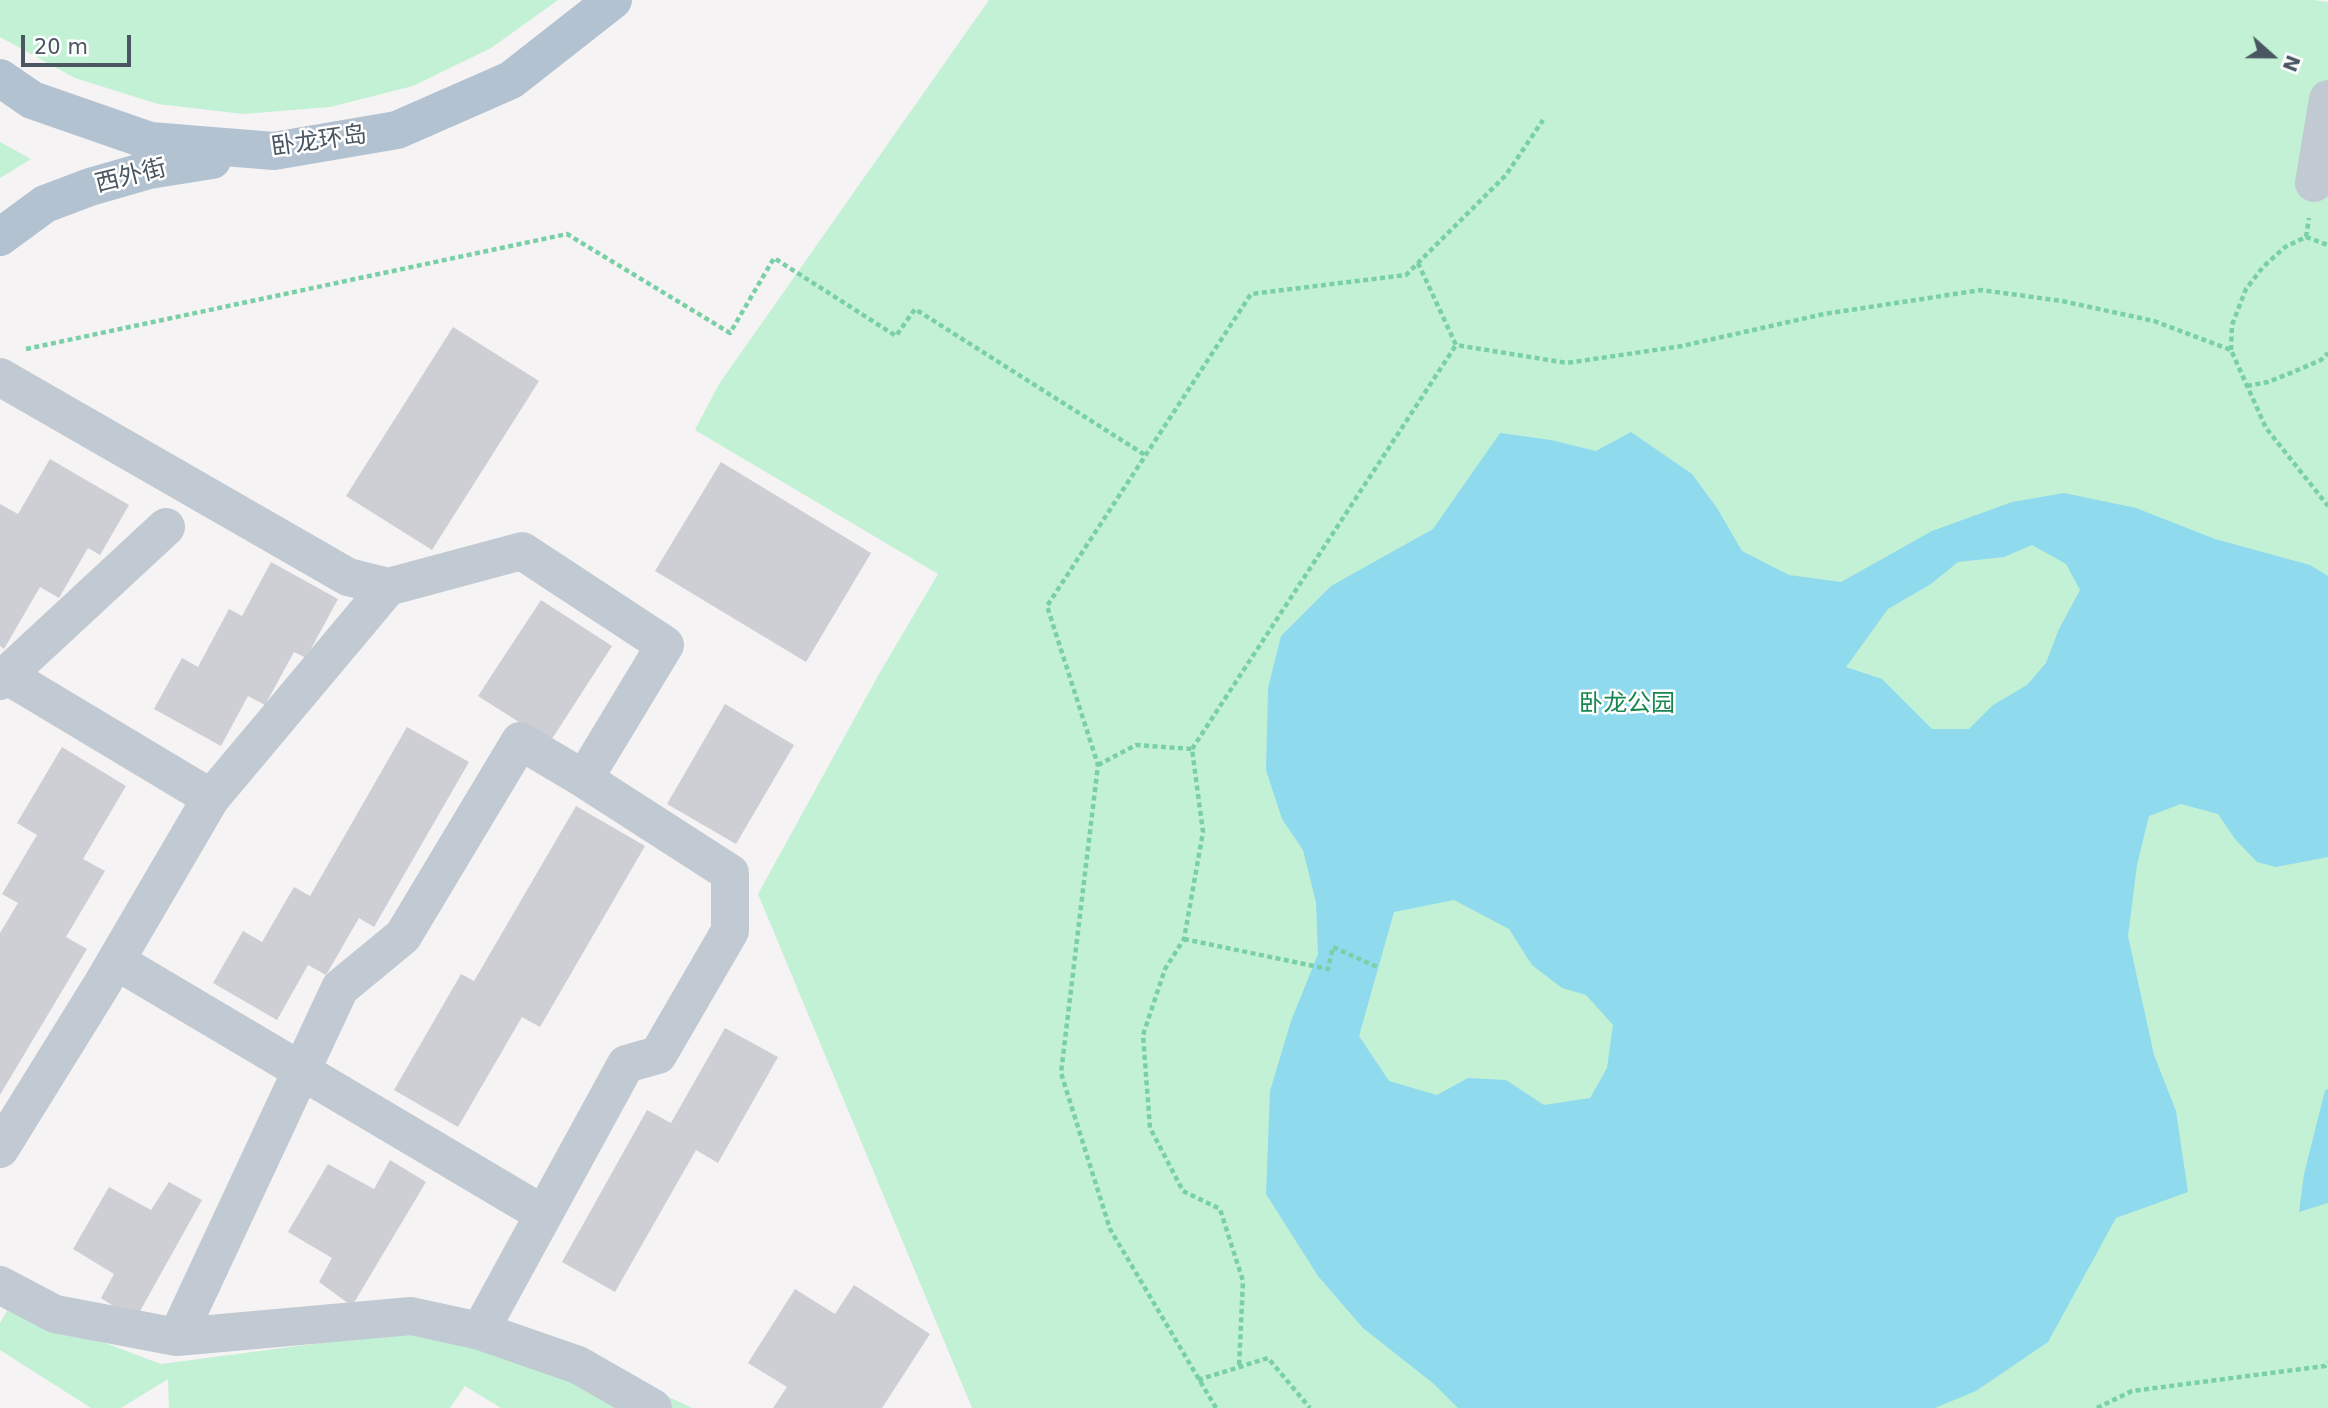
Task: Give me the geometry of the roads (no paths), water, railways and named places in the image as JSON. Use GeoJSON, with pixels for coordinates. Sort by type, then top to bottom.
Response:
{"type":"FeatureCollection","features":[{"type":"Feature","properties":{"kind":"main road","name":"卧龙环岛"},"geometry":{"type":"LineString","coordinates":[[0,78],[32,100],[150,141],[274,151],[397,130],[511,80],[613,0]]}},
{"type":"Feature","properties":{"kind":"main road","name":"西外街"},"geometry":{"type":"LineString","coordinates":[[0,237],[45,204],[90,187],[149,170],[274,151]]}},
{"type":"Feature","properties":{"kind":"street"},"geometry":{"type":"LineString","coordinates":[[2314,183],[2328,99]]}},
{"type":"Feature","properties":{"kind":"street"},"geometry":{"type":"LineString","coordinates":[[7,364],[348,577],[388,587],[522,551],[665,645],[584,779]]}},
{"type":"Feature","properties":{"kind":"street"},"geometry":{"type":"LineString","coordinates":[[166,527],[3,678],[211,798]]}},
{"type":"Feature","properties":{"kind":"street"},"geometry":{"type":"LineString","coordinates":[[0,1149],[116,961],[211,798],[388,587]]}},
{"type":"Feature","properties":{"kind":"street"},"geometry":{"type":"LineString","coordinates":[[177,1337],[341,988],[403,936],[520,741],[730,873],[730,931],[658,1055],[626,1064],[480,1331]]}},
{"type":"Feature","properties":{"kind":"street"},"geometry":{"type":"LineString","coordinates":[[116,961],[543,1214]]}},
{"type":"Feature","properties":{"kind":"street"},"geometry":{"type":"LineString","coordinates":[[0,1285],[55,1314],[177,1337],[411,1316],[480,1331],[578,1365],[653,1408]]}},
{"type":"Feature","properties":{"kind":"water"},"geometry":{"type":"Polygon","coordinates":[[[1631,432],[1692,474],[1717,508],[1742,551],[1789,575],[1841,582],[1932,531],[2012,502],[2064,493],[2136,508],[2215,539],[2310,565],[2328,576],[2328,857],[2276,867],[2257,862],[2235,839],[2218,814],[2181,804],[2149,816],[2137,865],[2128,936],[2154,1055],[2176,1111],[2188,1192],[2116,1218],[2048,1342],[1976,1391],[1935,1408],[1458,1408],[1434,1384],[1363,1328],[1318,1276],[1266,1194],[1270,1091],[1291,1021],[1318,954],[1316,902],[1303,850],[1282,819],[1266,770],[1268,688],[1281,636],[1331,586],[1433,529],[1500,433],[1551,440],[1596,451],[1631,432]],[[2032,545],[2004,557],[1958,562],[1931,584],[1888,609],[1846,667],[1882,679],[1932,729],[1969,729],[1993,705],[2027,685],[2046,663],[2059,629],[2080,590],[2066,564],[2032,545]],[[1454,900],[1394,912],[1359,1036],[1389,1081],[1437,1095],[1468,1078],[1506,1080],[1544,1105],[1590,1098],[1607,1068],[1613,1025],[1586,995],[1562,988],[1532,965],[1509,929],[1454,900]]]}},
{"type":"Feature","properties":{"kind":"water"},"geometry":{"type":"Polygon","coordinates":[[[2328,1089],[2328,1203],[2299,1212],[2304,1174],[2325,1090],[2328,1089]]]}},
{"type":"Feature","properties":{"kind":"park label","name":"卧龙公园"},"geometry":{"type":"Point","coordinates":[1627,705]}}]}
